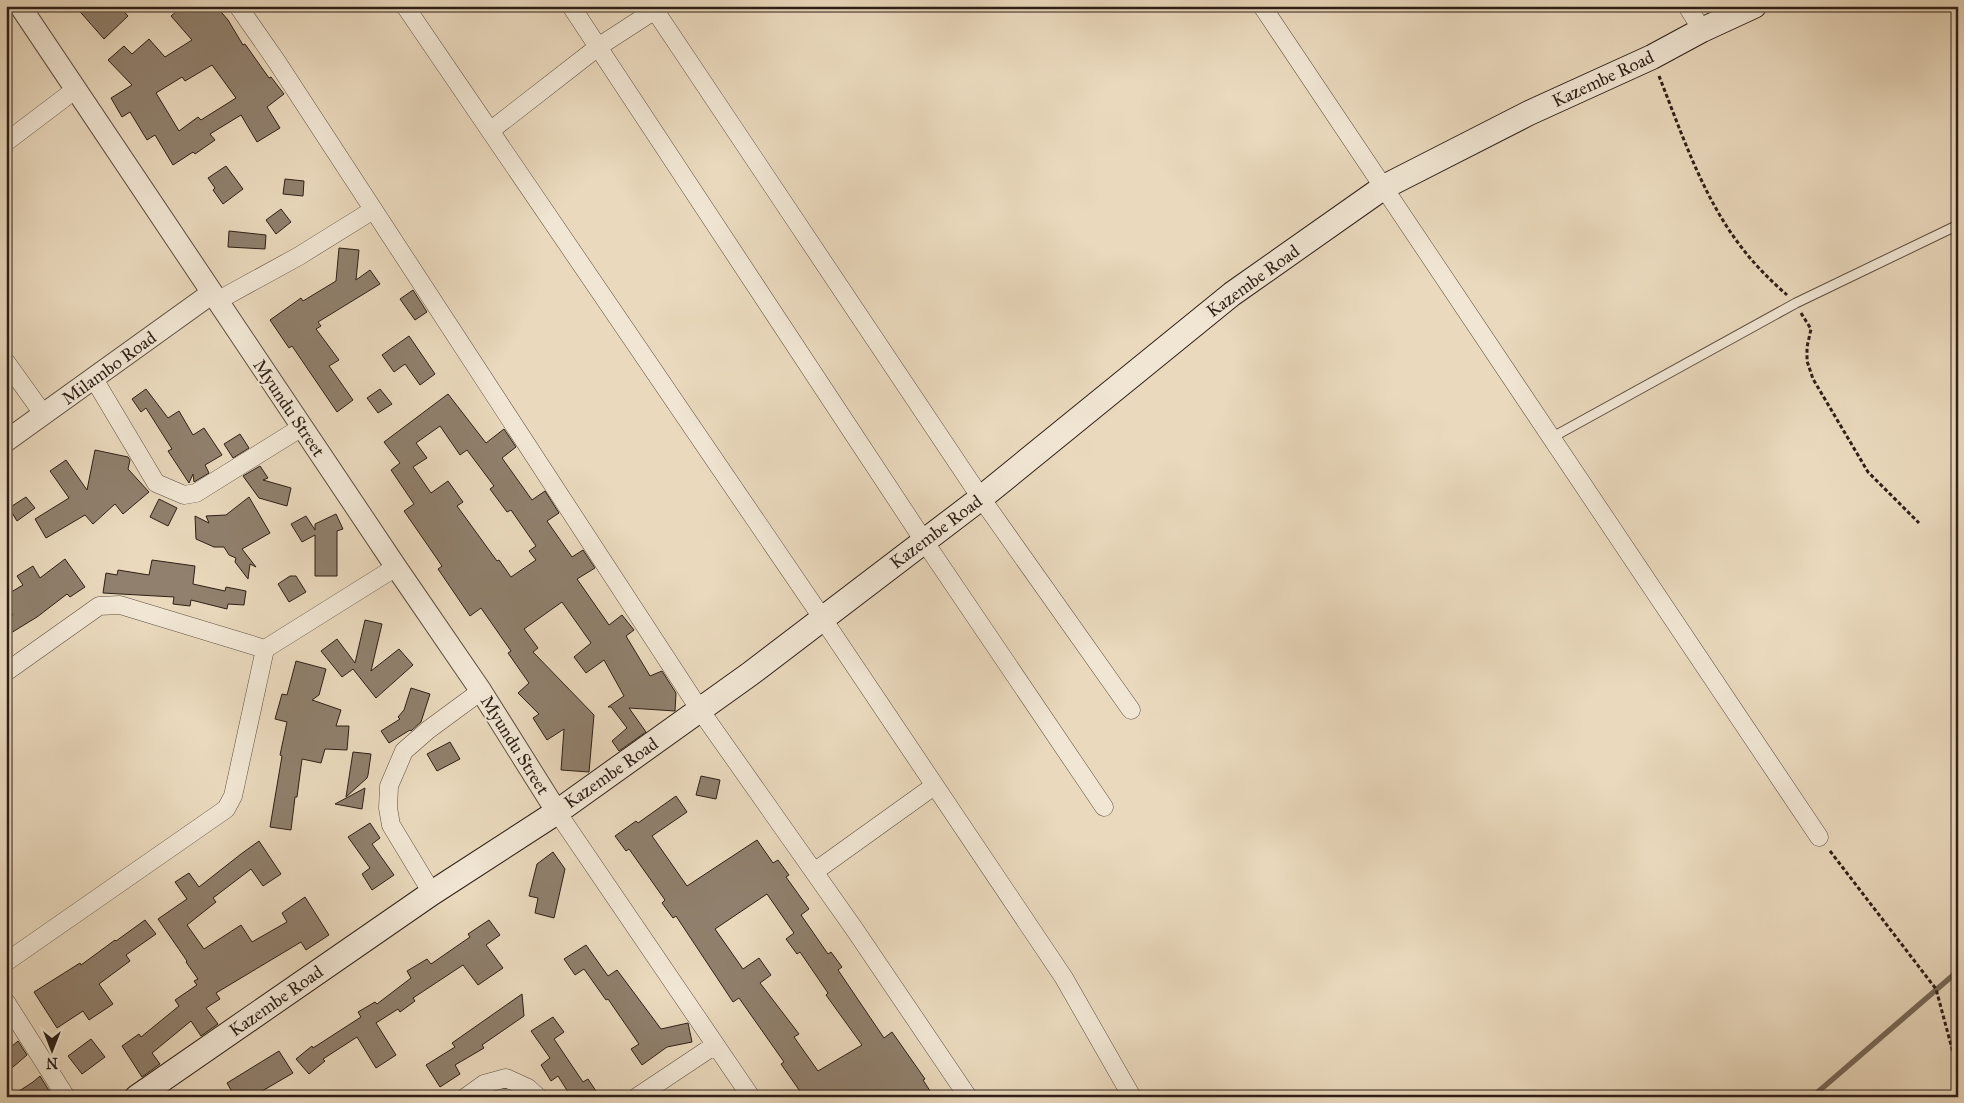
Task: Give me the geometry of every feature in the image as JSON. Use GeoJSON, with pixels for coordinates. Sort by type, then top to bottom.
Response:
{"type":"FeatureCollection","features":[{"type":"Feature","properties":{"kind":"main road","name":"Kazembe Road"},"geometry":{"type":"LineString","coordinates":[[137,1097],[432,893],[557,812],[700,710],[824,619],[981,498],[1232,294],[1384,187],[1528,113],[1652,57],[1702,30],[1753,6]]}},
{"type":"Feature","properties":{"kind":"street","name":"Myundu Street"},"geometry":{"type":"LineString","coordinates":[[20,6],[302,428],[482,691],[557,812]]}},
{"type":"Feature","properties":{"kind":"street"},"geometry":{"type":"LineString","coordinates":[[238,6],[700,710],[968,1097]]}},
{"type":"Feature","properties":{"kind":"street"},"geometry":{"type":"LineString","coordinates":[[405,6],[824,619],[1064,978],[1132,1097]]}},
{"type":"Feature","properties":{"kind":"street"},"geometry":{"type":"LineString","coordinates":[[571,6],[924,541],[1104,807]]}},
{"type":"Feature","properties":{"kind":"street"},"geometry":{"type":"LineString","coordinates":[[1262,6],[1819,837]]}},
{"type":"Feature","properties":{"kind":"street"},"geometry":{"type":"LineString","coordinates":[[1687,6],[1702,30]]}},
{"type":"Feature","properties":{"kind":"street"},"geometry":{"type":"LineString","coordinates":[[490,131],[598,47],[655,8],[981,498],[1131,710]]}},
{"type":"Feature","properties":{"kind":"street"},"geometry":{"type":"LineString","coordinates":[[6,142],[76,89]]}},
{"type":"Feature","properties":{"kind":"street"},"geometry":{"type":"LineString","coordinates":[[214,297],[299,256],[373,210]]}},
{"type":"Feature","properties":{"kind":"street","name":"Milambo Road"},"geometry":{"type":"LineString","coordinates":[[6,441],[214,297]]}},
{"type":"Feature","properties":{"kind":"street"},"geometry":{"type":"LineString","coordinates":[[6,362],[44,415]]}},
{"type":"Feature","properties":{"kind":"street"},"geometry":{"type":"LineString","coordinates":[[94,379],[156,483],[184,495],[196,493],[302,428]]}},
{"type":"Feature","properties":{"kind":"street"},"geometry":{"type":"LineString","coordinates":[[6,962],[226,809],[233,796],[266,649],[396,567]]}},
{"type":"Feature","properties":{"kind":"street"},"geometry":{"type":"LineString","coordinates":[[6,672],[99,606],[120,605],[266,649]]}},
{"type":"Feature","properties":{"kind":"street"},"geometry":{"type":"LineString","coordinates":[[432,893],[391,825],[388,808],[388,786],[404,751],[428,730],[482,691]]}},
{"type":"Feature","properties":{"kind":"street"},"geometry":{"type":"LineString","coordinates":[[814,872],[934,786]]}},
{"type":"Feature","properties":{"kind":"street"},"geometry":{"type":"LineString","coordinates":[[557,812],[751,1097]]}},
{"type":"Feature","properties":{"kind":"street"},"geometry":{"type":"LineString","coordinates":[[6,1002],[66,1097]]}},
{"type":"Feature","properties":{"kind":"street"},"geometry":{"type":"LineString","coordinates":[[637,1097],[715,1046]]}},
{"type":"Feature","properties":{"kind":"street"},"geometry":{"type":"LineString","coordinates":[[466,1097],[484,1084],[506,1078],[528,1088],[538,1097]]}},
{"type":"Feature","properties":{"kind":"lane"},"geometry":{"type":"LineString","coordinates":[[1551,438],[1796,303],[1958,225]]}},
{"type":"Feature","properties":{"kind":"path"},"geometry":{"type":"LineString","coordinates":[[1652,57],[1685,141],[1712,199],[1741,246],[1763,274],[1796,303],[1811,329],[1807,347],[1807,361],[1813,379],[1868,472],[1918,523]]}},
{"type":"Feature","properties":{"kind":"path"},"geometry":{"type":"LineString","coordinates":[[1819,837],[1936,989],[1958,1071]]}},
{"type":"Feature","properties":{"kind":"building"},"geometry":{"type":"Polygon","coordinates":[[[75,6],[119,6],[128,16],[104,39],[75,6]]]}},
{"type":"Feature","properties":{"kind":"building"},"geometry":{"type":"Polygon","coordinates":[[[183,6],[216,6],[228,20],[243,45],[245,44],[269,78],[271,77],[284,94],[267,107],[280,128],[257,142],[241,115],[210,134],[215,140],[195,154],[193,152],[173,165],[155,135],[147,140],[130,112],[122,117],[111,98],[132,85],[108,60],[124,46],[132,54],[149,39],[165,57],[192,40],[171,16],[183,6]],[[212,65],[185,81],[182,77],[156,93],[179,131],[198,117],[201,120],[236,98],[212,65]]]}},
{"type":"Feature","properties":{"kind":"building"},"geometry":{"type":"Polygon","coordinates":[[[226,166],[243,189],[223,204],[213,190],[215,188],[208,178],[226,166]]]}},
{"type":"Feature","properties":{"kind":"building"},"geometry":{"type":"Polygon","coordinates":[[[285,179],[304,181],[303,196],[283,194],[285,179]]]}},
{"type":"Feature","properties":{"kind":"building"},"geometry":{"type":"Polygon","coordinates":[[[281,209],[291,222],[276,234],[266,220],[281,209]]]}},
{"type":"Feature","properties":{"kind":"building"},"geometry":{"type":"Polygon","coordinates":[[[229,231],[266,235],[265,249],[228,247],[229,231]]]}},
{"type":"Feature","properties":{"kind":"building"},"geometry":{"type":"Polygon","coordinates":[[[339,248],[359,250],[356,280],[370,270],[380,284],[318,322],[321,326],[316,329],[339,360],[329,366],[353,400],[337,412],[292,346],[289,348],[270,320],[301,298],[303,301],[336,281],[339,248]]]}},
{"type":"Feature","properties":{"kind":"building"},"geometry":{"type":"Polygon","coordinates":[[[413,290],[427,312],[415,320],[400,299],[413,290]]]}},
{"type":"Feature","properties":{"kind":"building"},"geometry":{"type":"Polygon","coordinates":[[[409,336],[435,374],[420,385],[405,364],[394,372],[382,355],[409,336]]]}},
{"type":"Feature","properties":{"kind":"building"},"geometry":{"type":"Polygon","coordinates":[[[146,389],[168,418],[179,411],[193,435],[204,428],[222,455],[205,465],[209,473],[194,482],[193,474],[189,483],[168,451],[172,449],[146,408],[141,412],[132,399],[146,389]]]}},
{"type":"Feature","properties":{"kind":"building"},"geometry":{"type":"Polygon","coordinates":[[[380,389],[392,404],[378,413],[367,398],[380,389]]]}},
{"type":"Feature","properties":{"kind":"building"},"geometry":{"type":"Polygon","coordinates":[[[448,394],[486,443],[504,429],[516,447],[502,458],[532,500],[545,491],[559,513],[547,521],[572,557],[583,550],[595,568],[577,579],[609,625],[622,615],[634,630],[626,636],[650,676],[662,671],[676,693],[675,711],[629,708],[646,732],[619,751],[612,741],[627,728],[611,707],[608,707],[624,696],[604,660],[586,673],[574,657],[591,643],[562,602],[524,629],[538,648],[533,652],[594,715],[589,772],[561,770],[564,729],[547,740],[533,718],[539,714],[518,693],[529,683],[508,653],[511,651],[481,608],[470,616],[438,569],[442,566],[404,511],[414,504],[391,470],[400,463],[384,442],[448,394]],[[440,426],[416,443],[427,458],[413,467],[431,493],[448,481],[463,502],[457,506],[511,577],[536,560],[529,551],[536,546],[511,510],[507,512],[490,489],[494,486],[467,450],[460,455],[440,426]]]}},
{"type":"Feature","properties":{"kind":"building"},"geometry":{"type":"Polygon","coordinates":[[[240,434],[249,448],[233,458],[224,444],[240,434]]]}},
{"type":"Feature","properties":{"kind":"building"},"geometry":{"type":"Polygon","coordinates":[[[95,450],[128,457],[130,460],[128,469],[149,492],[123,514],[115,504],[93,524],[85,515],[46,538],[35,519],[69,498],[50,471],[66,460],[87,490],[95,450]]]}},
{"type":"Feature","properties":{"kind":"building"},"geometry":{"type":"Polygon","coordinates":[[[260,466],[268,478],[263,480],[291,488],[287,506],[259,498],[243,476],[260,466]]]}},
{"type":"Feature","properties":{"kind":"building"},"geometry":{"type":"Polygon","coordinates":[[[26,497],[35,508],[17,521],[9,508],[26,497]]]}},
{"type":"Feature","properties":{"kind":"building"},"geometry":{"type":"Polygon","coordinates":[[[249,497],[270,533],[242,549],[256,567],[250,564],[248,579],[235,562],[236,558],[229,555],[224,547],[214,547],[196,539],[195,516],[209,523],[206,516],[226,515],[249,497]]]}},
{"type":"Feature","properties":{"kind":"building"},"geometry":{"type":"Polygon","coordinates":[[[159,499],[177,508],[168,526],[150,517],[159,499]]]}},
{"type":"Feature","properties":{"kind":"building"},"geometry":{"type":"Polygon","coordinates":[[[336,514],[343,529],[337,531],[337,576],[315,576],[315,535],[302,542],[291,524],[306,516],[315,530],[315,524],[336,514]]]}},
{"type":"Feature","properties":{"kind":"building"},"geometry":{"type":"Polygon","coordinates":[[[65,559],[85,587],[70,597],[67,594],[37,617],[6,636],[6,619],[13,615],[6,604],[6,595],[23,585],[17,576],[33,566],[40,578],[65,559]]]}},
{"type":"Feature","properties":{"kind":"building"},"geometry":{"type":"Polygon","coordinates":[[[152,560],[195,566],[193,584],[225,591],[226,587],[246,591],[244,605],[228,604],[227,609],[191,600],[190,606],[173,604],[174,597],[103,593],[106,573],[117,575],[118,570],[149,575],[152,560]]]}},
{"type":"Feature","properties":{"kind":"building"},"geometry":{"type":"Polygon","coordinates":[[[290,576],[296,576],[306,592],[289,602],[278,584],[290,576]]]}},
{"type":"Feature","properties":{"kind":"building"},"geometry":{"type":"Polygon","coordinates":[[[365,620],[382,624],[371,671],[399,649],[413,665],[376,698],[353,669],[342,677],[321,651],[337,639],[355,663],[365,620]]]}},
{"type":"Feature","properties":{"kind":"building"},"geometry":{"type":"Polygon","coordinates":[[[296,661],[326,669],[319,695],[312,700],[341,710],[336,726],[349,726],[347,750],[325,749],[321,763],[302,759],[291,830],[270,827],[282,756],[280,755],[287,722],[275,719],[282,694],[287,695],[296,661]]]}},
{"type":"Feature","properties":{"kind":"building"},"geometry":{"type":"Polygon","coordinates":[[[411,688],[430,694],[421,722],[411,731],[389,743],[381,731],[400,719],[398,717],[404,710],[411,688]]]}},
{"type":"Feature","properties":{"kind":"building"},"geometry":{"type":"Polygon","coordinates":[[[450,742],[460,759],[437,771],[427,754],[450,742]]]}},
{"type":"Feature","properties":{"kind":"building"},"geometry":{"type":"Polygon","coordinates":[[[353,752],[371,754],[368,775],[346,797],[353,752]]]}},
{"type":"Feature","properties":{"kind":"building"},"geometry":{"type":"Polygon","coordinates":[[[701,776],[720,780],[716,799],[696,795],[701,776]]]}},
{"type":"Feature","properties":{"kind":"building"},"geometry":{"type":"Polygon","coordinates":[[[365,788],[362,809],[335,804],[365,788]]]}},
{"type":"Feature","properties":{"kind":"building"},"geometry":{"type":"Polygon","coordinates":[[[676,796],[687,812],[652,836],[687,886],[757,840],[773,863],[778,860],[789,875],[786,877],[809,909],[801,915],[828,954],[831,952],[842,967],[838,970],[884,1038],[892,1032],[925,1079],[923,1080],[934,1097],[804,1097],[781,1064],[784,1062],[739,998],[733,1002],[676,916],[673,918],[662,903],[665,900],[629,849],[626,851],[615,836],[636,821],[638,823],[676,796]],[[767,894],[715,929],[743,969],[759,958],[771,975],[760,983],[799,1034],[794,1037],[818,1071],[862,1045],[826,995],[828,993],[800,952],[797,954],[786,939],[794,933],[767,894]]]}},
{"type":"Feature","properties":{"kind":"building"},"geometry":{"type":"Polygon","coordinates":[[[370,823],[380,838],[372,844],[394,875],[372,890],[362,874],[370,868],[348,837],[370,823]]]}},
{"type":"Feature","properties":{"kind":"building"},"geometry":{"type":"Polygon","coordinates":[[[259,841],[281,874],[263,886],[251,869],[213,898],[216,902],[187,925],[204,949],[241,925],[252,942],[287,922],[282,913],[305,897],[329,935],[306,950],[301,942],[216,993],[220,999],[206,1008],[218,1024],[201,1036],[191,1021],[152,1053],[160,1064],[142,1077],[122,1046],[139,1034],[141,1037],[179,1006],[175,1000],[197,985],[194,981],[198,979],[158,919],[187,899],[175,882],[189,873],[199,887],[259,841]]]}},
{"type":"Feature","properties":{"kind":"building"},"geometry":{"type":"Polygon","coordinates":[[[553,852],[565,869],[554,918],[535,913],[538,898],[529,896],[537,864],[553,852]]]}},
{"type":"Feature","properties":{"kind":"building"},"geometry":{"type":"Polygon","coordinates":[[[145,920],[156,934],[126,955],[130,961],[99,984],[113,1004],[89,1020],[83,1011],[57,1028],[34,992],[80,963],[81,965],[145,920]]]}},
{"type":"Feature","properties":{"kind":"building"},"geometry":{"type":"Polygon","coordinates":[[[489,920],[500,935],[486,945],[503,968],[478,985],[463,965],[413,998],[415,1001],[400,1012],[398,1009],[376,1023],[396,1055],[376,1068],[357,1037],[323,1059],[325,1061],[309,1074],[296,1059],[312,1046],[313,1048],[361,1017],[358,1012],[375,1002],[377,1004],[411,978],[407,971],[427,959],[431,964],[470,937],[468,934],[489,920]]]}},
{"type":"Feature","properties":{"kind":"building"},"geometry":{"type":"Polygon","coordinates":[[[586,945],[608,976],[617,970],[661,1029],[688,1023],[692,1042],[667,1047],[642,1065],[631,1049],[639,1044],[608,999],[606,1000],[584,969],[575,975],[564,959],[586,945]]]}},
{"type":"Feature","properties":{"kind":"building"},"geometry":{"type":"Polygon","coordinates":[[[522,994],[524,1016],[482,1045],[484,1048],[455,1065],[460,1074],[440,1087],[426,1065],[455,1047],[452,1043],[522,994]]]}},
{"type":"Feature","properties":{"kind":"building"},"geometry":{"type":"Polygon","coordinates":[[[553,1017],[564,1032],[554,1039],[583,1082],[588,1079],[600,1097],[560,1097],[568,1092],[558,1076],[551,1081],[541,1065],[550,1058],[531,1031],[553,1017]]]}},
{"type":"Feature","properties":{"kind":"building"},"geometry":{"type":"Polygon","coordinates":[[[91,1039],[105,1057],[82,1074],[68,1056],[91,1039]]]}},
{"type":"Feature","properties":{"kind":"building"},"geometry":{"type":"Polygon","coordinates":[[[18,1041],[27,1055],[6,1073],[6,1051],[18,1041]]]}},
{"type":"Feature","properties":{"kind":"building"},"geometry":{"type":"Polygon","coordinates":[[[279,1051],[293,1073],[252,1097],[235,1097],[227,1083],[279,1051]]]}},
{"type":"Feature","properties":{"kind":"building"},"geometry":{"type":"Polygon","coordinates":[[[40,1076],[53,1097],[10,1097],[33,1082],[40,1076]]]}},
{"type":"Feature","properties":{"kind":"waterway"},"geometry":{"type":"LineString","coordinates":[[1812,1097],[1958,971]]}}]}
